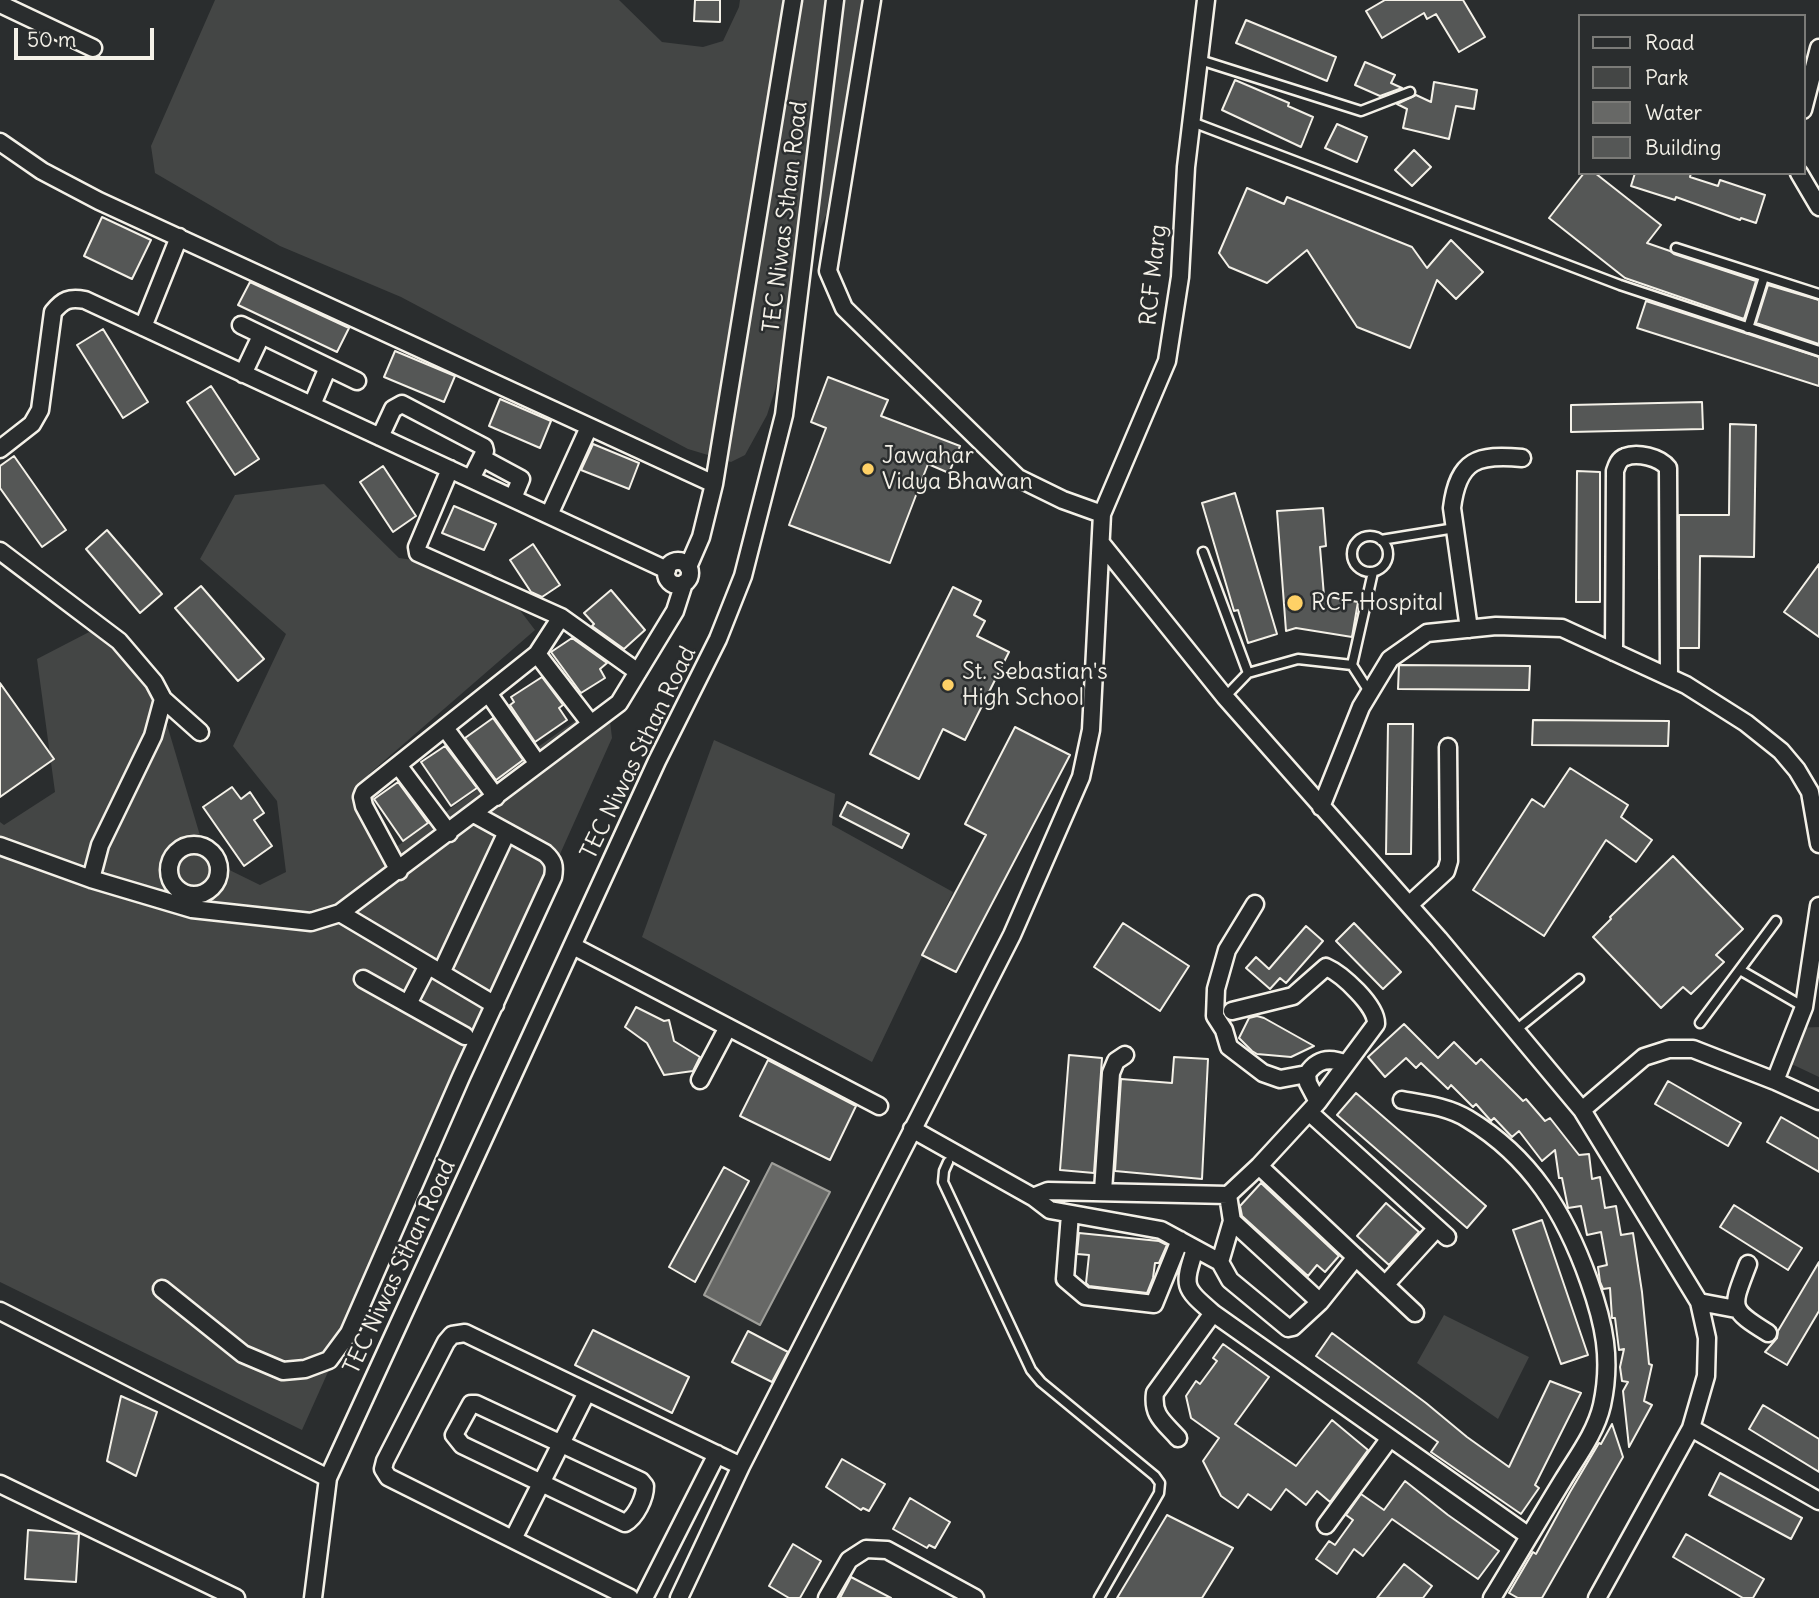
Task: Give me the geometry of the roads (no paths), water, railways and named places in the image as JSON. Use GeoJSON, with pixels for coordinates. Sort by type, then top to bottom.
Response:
{"type":"FeatureCollection","features":[{"type":"Feature","properties":{"kind":"street"},"geometry":{"type":"LineString","coordinates":[[0,846],[171,905],[193,902],[311,922],[340,914],[619,703],[675,611],[684,583],[689,578],[688,567],[701,537],[714,484],[793,0]]}},
{"type":"Feature","properties":{"kind":"street","name":"TEC Niwas Sthan Road"},"geometry":{"type":"LineString","coordinates":[[313,1598],[328,1478],[657,761],[718,639],[743,576],[785,415],[835,0]]}},
{"type":"Feature","properties":{"kind":"street"},"geometry":{"type":"LineString","coordinates":[[872,0],[828,271],[844,309],[1018,478],[1063,500],[1102,513]]}},
{"type":"Feature","properties":{"kind":"street","name":"RCF Marg"},"geometry":{"type":"LineString","coordinates":[[679,1598],[741,1466],[1012,935],[1080,777],[1091,730],[1102,513],[1167,361],[1180,277],[1186,167],[1206,0]]}},
{"type":"Feature","properties":{"kind":"street"},"geometry":{"type":"LineString","coordinates":[[0,4],[93,48]]}},
{"type":"Feature","properties":{"kind":"street"},"geometry":{"type":"LineString","coordinates":[[1810,100],[1819,48]]}},
{"type":"Feature","properties":{"kind":"street"},"geometry":{"type":"LineString","coordinates":[[0,142],[42,172],[714,484]]}},
{"type":"Feature","properties":{"kind":"street"},"geometry":{"type":"LineString","coordinates":[[1799,175],[1819,207]]}},
{"type":"Feature","properties":{"kind":"street"},"geometry":{"type":"LineString","coordinates":[[143,327],[179,237]]}},
{"type":"Feature","properties":{"kind":"street"},"geometry":{"type":"LineString","coordinates":[[0,449],[32,424],[40,410],[53,312],[62,301],[72,298],[85,300],[667,570]]}},
{"type":"Feature","properties":{"kind":"street"},"geometry":{"type":"LineString","coordinates":[[241,325],[357,381]]}},
{"type":"Feature","properties":{"kind":"street"},"geometry":{"type":"LineString","coordinates":[[243,373],[261,336]]}},
{"type":"Feature","properties":{"kind":"street"},"geometry":{"type":"LineString","coordinates":[[312,405],[328,368]]}},
{"type":"Feature","properties":{"kind":"street"},"geometry":{"type":"LineString","coordinates":[[380,437],[393,409],[401,404],[480,443],[485,451],[471,479]]}},
{"type":"Feature","properties":{"kind":"street"},"geometry":{"type":"LineString","coordinates":[[550,515],[589,427]]}},
{"type":"Feature","properties":{"kind":"street"},"geometry":{"type":"LineString","coordinates":[[1469,629],[1452,508],[1455,489],[1465,471],[1477,459],[1497,456],[1522,458]]}},
{"type":"Feature","properties":{"kind":"street"},"geometry":{"type":"LineString","coordinates":[[1614,652],[1615,471],[1620,460],[1626,456],[1656,458],[1668,468],[1670,677]]}},
{"type":"Feature","properties":{"kind":"street"},"geometry":{"type":"LineString","coordinates":[[482,458],[521,478],[513,498]]}},
{"type":"Feature","properties":{"kind":"street"},"geometry":{"type":"LineString","coordinates":[[450,469],[416,547],[421,557],[561,617],[638,672]]}},
{"type":"Feature","properties":{"kind":"street"},"geometry":{"type":"LineString","coordinates":[[1101,543],[1225,696],[1409,905],[1582,1110],[1699,1302],[1707,1338],[1706,1376],[1691,1428],[1597,1598]]}},
{"type":"Feature","properties":{"kind":"street"},"geometry":{"type":"LineString","coordinates":[[0,551],[119,641],[154,681],[163,699],[200,732]]}},
{"type":"Feature","properties":{"kind":"street"},"geometry":{"type":"LineString","coordinates":[[684,583],[673,584],[667,578],[667,570],[675,562],[682,562],[688,567]]}},
{"type":"Feature","properties":{"kind":"street"},"geometry":{"type":"LineString","coordinates":[[399,871],[364,806],[364,792],[537,654],[561,617]]}},
{"type":"Feature","properties":{"kind":"street"},"geometry":{"type":"LineString","coordinates":[[1321,807],[1356,718],[1390,659],[1427,633],[1496,626],[1562,628],[1686,685],[1746,723],[1781,751],[1810,792],[1819,844]]}},
{"type":"Feature","properties":{"kind":"street"},"geometry":{"type":"LineString","coordinates":[[537,654],[591,724]]}},
{"type":"Feature","properties":{"kind":"street"},"geometry":{"type":"LineString","coordinates":[[488,693],[538,764]]}},
{"type":"Feature","properties":{"kind":"street"},"geometry":{"type":"LineString","coordinates":[[91,879],[100,845],[153,736],[163,699]]}},
{"type":"Feature","properties":{"kind":"street"},"geometry":{"type":"LineString","coordinates":[[445,728],[496,797]]}},
{"type":"Feature","properties":{"kind":"street"},"geometry":{"type":"LineString","coordinates":[[1409,905],[1446,871],[1449,861],[1448,747]]}},
{"type":"Feature","properties":{"kind":"street"},"geometry":{"type":"LineString","coordinates":[[398,765],[449,833]]}},
{"type":"Feature","properties":{"kind":"street"},"geometry":{"type":"LineString","coordinates":[[162,1289],[243,1354],[283,1371],[305,1369],[329,1360],[349,1333],[552,882],[555,867],[545,853],[474,814]]}},
{"type":"Feature","properties":{"kind":"street"},"geometry":{"type":"LineString","coordinates":[[408,1004],[434,969],[507,832]]}},
{"type":"Feature","properties":{"kind":"street"},"geometry":{"type":"LineString","coordinates":[[1255,904],[1227,950],[1216,989],[1215,1016],[1224,1030],[1229,1047],[1263,1073],[1280,1079],[1307,1074],[1316,1064],[1329,1059],[1346,1064]]}},
{"type":"Feature","properties":{"kind":"street"},"geometry":{"type":"LineString","coordinates":[[1774,1081],[1804,1007],[1819,906]]}},
{"type":"Feature","properties":{"kind":"street"},"geometry":{"type":"LineString","coordinates":[[340,914],[495,1005]]}},
{"type":"Feature","properties":{"kind":"street"},"geometry":{"type":"LineString","coordinates":[[573,946],[879,1106]]}},
{"type":"Feature","properties":{"kind":"street"},"geometry":{"type":"LineString","coordinates":[[1033,1197],[1048,1191],[1228,1195],[1259,1166],[1313,1107],[1376,1024],[1377,1016],[1335,971],[1326,967],[1293,996],[1232,1011]]}},
{"type":"Feature","properties":{"kind":"street"},"geometry":{"type":"LineString","coordinates":[[363,979],[465,1036]]}},
{"type":"Feature","properties":{"kind":"street"},"geometry":{"type":"LineString","coordinates":[[1216,999],[1226,1002],[1232,1011],[1230,1022],[1224,1030]]}},
{"type":"Feature","properties":{"kind":"street"},"geometry":{"type":"LineString","coordinates":[[701,1080],[728,1027]]}},
{"type":"Feature","properties":{"kind":"street"},"geometry":{"type":"LineString","coordinates":[[1582,1110],[1644,1057],[1669,1049],[1693,1049],[1819,1101]]}},
{"type":"Feature","properties":{"kind":"street"},"geometry":{"type":"LineString","coordinates":[[1103,1191],[1111,1073],[1116,1061],[1125,1055]]}},
{"type":"Feature","properties":{"kind":"street"},"geometry":{"type":"LineString","coordinates":[[1307,1074],[1313,1107],[1442,1232],[1385,1284]]}},
{"type":"Feature","properties":{"kind":"street"},"geometry":{"type":"LineString","coordinates":[[1402,1100],[1433,1106],[1465,1117],[1496,1137],[1545,1189],[1569,1229],[1598,1308],[1605,1337],[1606,1362],[1601,1408],[1589,1437],[1492,1598]]}},
{"type":"Feature","properties":{"kind":"street"},"geometry":{"type":"LineString","coordinates":[[912,1129],[1033,1197],[1051,1210],[1142,1225],[1161,1230],[1180,1240],[1220,1262],[1230,1280],[1288,1328],[1293,1327],[1321,1302],[1356,1257]]}},
{"type":"Feature","properties":{"kind":"street"},"geometry":{"type":"LineString","coordinates":[[1259,1166],[1415,1313]]}},
{"type":"Feature","properties":{"kind":"street"},"geometry":{"type":"LineString","coordinates":[[1220,1262],[1232,1221],[1228,1195]]}},
{"type":"Feature","properties":{"kind":"street"},"geometry":{"type":"LineString","coordinates":[[1070,1214],[1065,1279],[1085,1296],[1153,1304],[1158,1298],[1180,1240]]}},
{"type":"Feature","properties":{"kind":"street"},"geometry":{"type":"LineString","coordinates":[[1232,1221],[1321,1302]]}},
{"type":"Feature","properties":{"kind":"street"},"geometry":{"type":"LineString","coordinates":[[1195,1249],[1186,1278],[1191,1294],[1213,1313],[1529,1536]]}},
{"type":"Feature","properties":{"kind":"street"},"geometry":{"type":"LineString","coordinates":[[1748,1264],[1737,1295],[1736,1309],[1740,1316],[1768,1333]]}},
{"type":"Feature","properties":{"kind":"street"},"geometry":{"type":"LineString","coordinates":[[1699,1302],[1736,1309]]}},
{"type":"Feature","properties":{"kind":"street"},"geometry":{"type":"LineString","coordinates":[[0,1311],[328,1478]]}},
{"type":"Feature","properties":{"kind":"street"},"geometry":{"type":"LineString","coordinates":[[1178,1438],[1157,1415],[1154,1406],[1156,1393],[1213,1313]]}},
{"type":"Feature","properties":{"kind":"street"},"geometry":{"type":"LineString","coordinates":[[630,1598],[388,1477],[383,1469],[385,1461],[446,1342],[452,1335],[465,1333],[741,1466]]}},
{"type":"Feature","properties":{"kind":"street"},"geometry":{"type":"LineString","coordinates":[[513,1539],[587,1392]]}},
{"type":"Feature","properties":{"kind":"street"},"geometry":{"type":"LineString","coordinates":[[476,1404],[560,1445],[641,1482],[646,1491],[633,1517],[625,1522],[457,1441],[454,1435],[468,1407],[476,1404]]}},
{"type":"Feature","properties":{"kind":"street"},"geometry":{"type":"LineString","coordinates":[[1691,1428],[1819,1501]]}},
{"type":"Feature","properties":{"kind":"street"},"geometry":{"type":"LineString","coordinates":[[1326,1525],[1390,1438]]}},
{"type":"Feature","properties":{"kind":"street"},"geometry":{"type":"LineString","coordinates":[[644,1598],[717,1454]]}},
{"type":"Feature","properties":{"kind":"street"},"geometry":{"type":"LineString","coordinates":[[0,1484],[236,1598]]}},
{"type":"Feature","properties":{"kind":"street"},"geometry":{"type":"LineString","coordinates":[[827,1598],[849,1560],[866,1549],[887,1550],[975,1598]]}},
{"type":"Feature","properties":{"kind":"lane"},"geometry":{"type":"LineString","coordinates":[[1200,60],[1361,111],[1410,92]]}},
{"type":"Feature","properties":{"kind":"lane"},"geometry":{"type":"LineString","coordinates":[[1192,122],[1620,285],[1819,351]]}},
{"type":"Feature","properties":{"kind":"lane"},"geometry":{"type":"LineString","coordinates":[[1676,248],[1819,294]]}},
{"type":"Feature","properties":{"kind":"lane"},"geometry":{"type":"LineString","coordinates":[[1748,328],[1764,277]]}},
{"type":"Feature","properties":{"kind":"lane"},"geometry":{"type":"LineString","coordinates":[[1381,540],[1455,528]]}},
{"type":"Feature","properties":{"kind":"lane"},"geometry":{"type":"LineString","coordinates":[[1364,536],[1376,536],[1385,544],[1388,555],[1383,566],[1373,572],[1367,572],[1357,566],[1351,556],[1354,544],[1364,536]]}},
{"type":"Feature","properties":{"kind":"lane"},"geometry":{"type":"LineString","coordinates":[[1203,552],[1248,673]]}},
{"type":"Feature","properties":{"kind":"lane"},"geometry":{"type":"LineString","coordinates":[[1370,693],[1352,665],[1373,572]]}},
{"type":"Feature","properties":{"kind":"lane"},"geometry":{"type":"LineString","coordinates":[[1225,696],[1248,673],[1298,659],[1352,665]]}},
{"type":"Feature","properties":{"kind":"lane"},"geometry":{"type":"LineString","coordinates":[[1700,1023],[1776,921]]}},
{"type":"Feature","properties":{"kind":"lane"},"geometry":{"type":"LineString","coordinates":[[1740,970],[1804,1007]]}},
{"type":"Feature","properties":{"kind":"lane"},"geometry":{"type":"LineString","coordinates":[[1516,1030],[1579,979]]}},
{"type":"Feature","properties":{"kind":"lane"},"geometry":{"type":"LineString","coordinates":[[948,1163],[943,1182],[1031,1370],[1041,1382],[1155,1476],[1160,1483],[1159,1493],[1099,1598]]}},
{"type":"Feature","properties":{"kind":"water"},"geometry":{"type":"Polygon","coordinates":[[[772,1163],[830,1192],[760,1325],[704,1295],[772,1163]]]}},
{"type":"Feature","properties":{"kind":"place","name":"Jawahar Vidya Bhawan"},"geometry":{"type":"Point","coordinates":[868,469]}},
{"type":"Feature","properties":{"kind":"place","name":"RCF Hospital"},"geometry":{"type":"Point","coordinates":[1295,603]}},
{"type":"Feature","properties":{"kind":"place","name":"St. Sebastian's High School"},"geometry":{"type":"Point","coordinates":[948,685]}}]}
